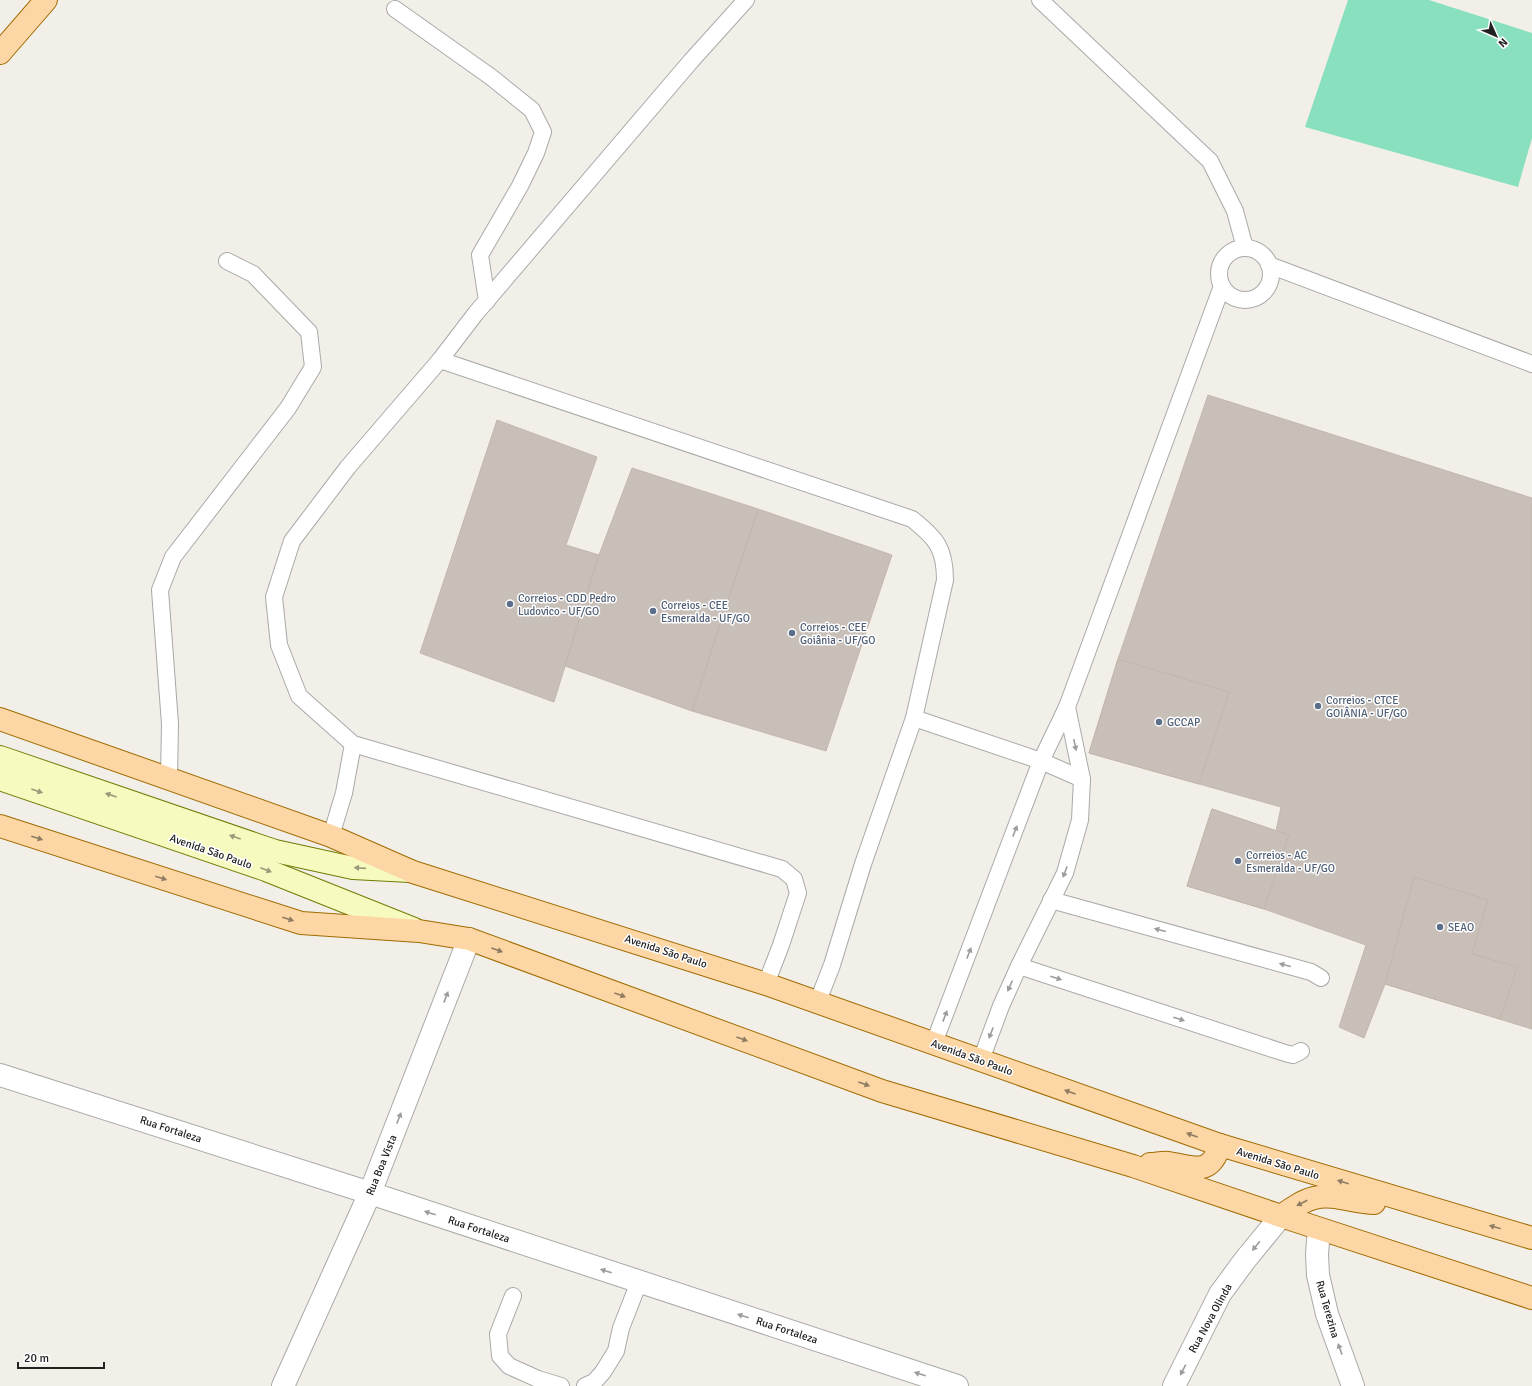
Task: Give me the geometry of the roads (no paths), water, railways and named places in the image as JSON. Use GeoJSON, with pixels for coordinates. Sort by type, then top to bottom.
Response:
{"type":"FeatureCollection","features":[{"type":"Feature","properties":{"kind":"main road"},"geometry":{"type":"LineString","coordinates":[[0,53],[46,0]]}},
{"type":"Feature","properties":{"kind":"main road","name":"Avenida São Paulo"},"geometry":{"type":"LineString","coordinates":[[0,719],[331,836],[413,872],[818,1001],[1220,1145],[1532,1238]]}},
{"type":"Feature","properties":{"kind":"main road","name":"Avenida São Paulo"},"geometry":{"type":"LineString","coordinates":[[0,757],[275,851],[353,868],[413,872]]}},
{"type":"Feature","properties":{"kind":"main road","name":"Avenida São Paulo"},"geometry":{"type":"LineString","coordinates":[[0,778],[266,870],[419,931]]}},
{"type":"Feature","properties":{"kind":"main road","name":"Avenida São Paulo"},"geometry":{"type":"LineString","coordinates":[[0,826],[301,923],[419,931],[469,939],[882,1091],[1133,1166],[1532,1298]]}},
{"type":"Feature","properties":{"kind":"main road"},"geometry":{"type":"LineString","coordinates":[[1133,1166],[1168,1163],[1194,1168],[1207,1166],[1215,1159],[1220,1145]]}},
{"type":"Feature","properties":{"kind":"main road"},"geometry":{"type":"LineString","coordinates":[[1281,1216],[1302,1202],[1315,1197],[1331,1196],[1368,1203],[1409,1202]]}},
{"type":"Feature","properties":{"kind":"street","name":"Rua Boa Vista"},"geometry":{"type":"LineString","coordinates":[[283,1386],[370,1193],[469,939]]}},
{"type":"Feature","properties":{"kind":"street","name":"Rua Fortaleza"},"geometry":{"type":"LineString","coordinates":[[0,1075],[370,1193],[957,1386]]}},
{"type":"Feature","properties":{"kind":"street","name":"Rua Nova Olinda"},"geometry":{"type":"LineString","coordinates":[[1174,1386],[1220,1294],[1245,1260],[1281,1216]]}},
{"type":"Feature","properties":{"kind":"street","name":"Rua Terezina"},"geometry":{"type":"LineString","coordinates":[[1320,1229],[1317,1254],[1318,1275],[1327,1314],[1353,1386]]}},
{"type":"Feature","properties":{"kind":"lane"},"geometry":{"type":"LineString","coordinates":[[746,0],[691,61],[486,301],[440,360],[348,467],[292,541],[274,597],[279,645],[299,696],[353,744],[782,869],[794,879],[798,893],[781,945],[766,984]]}},
{"type":"Feature","properties":{"kind":"lane"},"geometry":{"type":"LineString","coordinates":[[1040,0],[1210,161],[1235,211],[1245,248]]}},
{"type":"Feature","properties":{"kind":"lane"},"geometry":{"type":"LineString","coordinates":[[395,9],[491,77],[532,110],[543,132],[536,153],[520,186],[480,255],[486,301]]}},
{"type":"Feature","properties":{"kind":"lane"},"geometry":{"type":"LineString","coordinates":[[1245,248],[1253,249],[1266,258],[1270,265],[1271,275],[1269,284],[1256,298],[1246,300],[1237,298],[1228,294],[1222,286],[1220,279],[1221,264],[1231,252],[1245,248]]}},
{"type":"Feature","properties":{"kind":"lane"},"geometry":{"type":"LineString","coordinates":[[169,778],[170,724],[160,590],[173,557],[288,408],[313,367],[309,332],[253,274],[227,261]]}},
{"type":"Feature","properties":{"kind":"lane"},"geometry":{"type":"LineString","coordinates":[[1270,265],[1532,364]]}},
{"type":"Feature","properties":{"kind":"lane"},"geometry":{"type":"LineString","coordinates":[[934,1043],[1041,761],[1067,707],[1222,286]]}},
{"type":"Feature","properties":{"kind":"lane"},"geometry":{"type":"LineString","coordinates":[[440,360],[912,519],[928,532],[940,547],[945,565],[945,580],[914,718],[863,864],[832,965],[818,1001]]}},
{"type":"Feature","properties":{"kind":"lane"},"geometry":{"type":"LineString","coordinates":[[981,1060],[1001,1006],[1065,873],[1080,820],[1082,779],[1067,707]]}},
{"type":"Feature","properties":{"kind":"lane"},"geometry":{"type":"LineString","coordinates":[[914,718],[1041,761],[1082,779]]}},
{"type":"Feature","properties":{"kind":"lane"},"geometry":{"type":"LineString","coordinates":[[331,836],[344,793],[353,744]]}},
{"type":"Feature","properties":{"kind":"lane"},"geometry":{"type":"LineString","coordinates":[[1051,900],[1311,972],[1321,978]]}},
{"type":"Feature","properties":{"kind":"lane"},"geometry":{"type":"LineString","coordinates":[[1019,966],[1285,1053],[1293,1055],[1301,1051]]}},
{"type":"Feature","properties":{"kind":"lane"},"geometry":{"type":"LineString","coordinates":[[585,1386],[594,1382],[603,1372],[616,1351],[621,1328],[638,1282]]}},
{"type":"Feature","properties":{"kind":"lane"},"geometry":{"type":"LineString","coordinates":[[513,1296],[498,1334],[500,1356],[509,1366],[538,1379],[561,1386]]}},
{"type":"Feature","properties":{"kind":"place","name":"Correios - CDD Pedro Ludovico - UF/GO"},"geometry":{"type":"Point","coordinates":[510,604]}},
{"type":"Feature","properties":{"kind":"place","name":"Correios - CEE Esmeralda - UF/GO"},"geometry":{"type":"Point","coordinates":[653,611]}},
{"type":"Feature","properties":{"kind":"place","name":"Correios - CEE Goiânia - UF/GO"},"geometry":{"type":"Point","coordinates":[792,633]}},
{"type":"Feature","properties":{"kind":"place","name":"Correios - CTCE GOIÂNIA - UF/GO"},"geometry":{"type":"Point","coordinates":[1318,706]}},
{"type":"Feature","properties":{"kind":"place","name":"GCCAP"},"geometry":{"type":"Point","coordinates":[1159,722]}},
{"type":"Feature","properties":{"kind":"place","name":"Correios - AC Esmeralda - UF/GO"},"geometry":{"type":"Point","coordinates":[1238,861]}},
{"type":"Feature","properties":{"kind":"place","name":"SEAO"},"geometry":{"type":"Point","coordinates":[1440,927]}}]}
